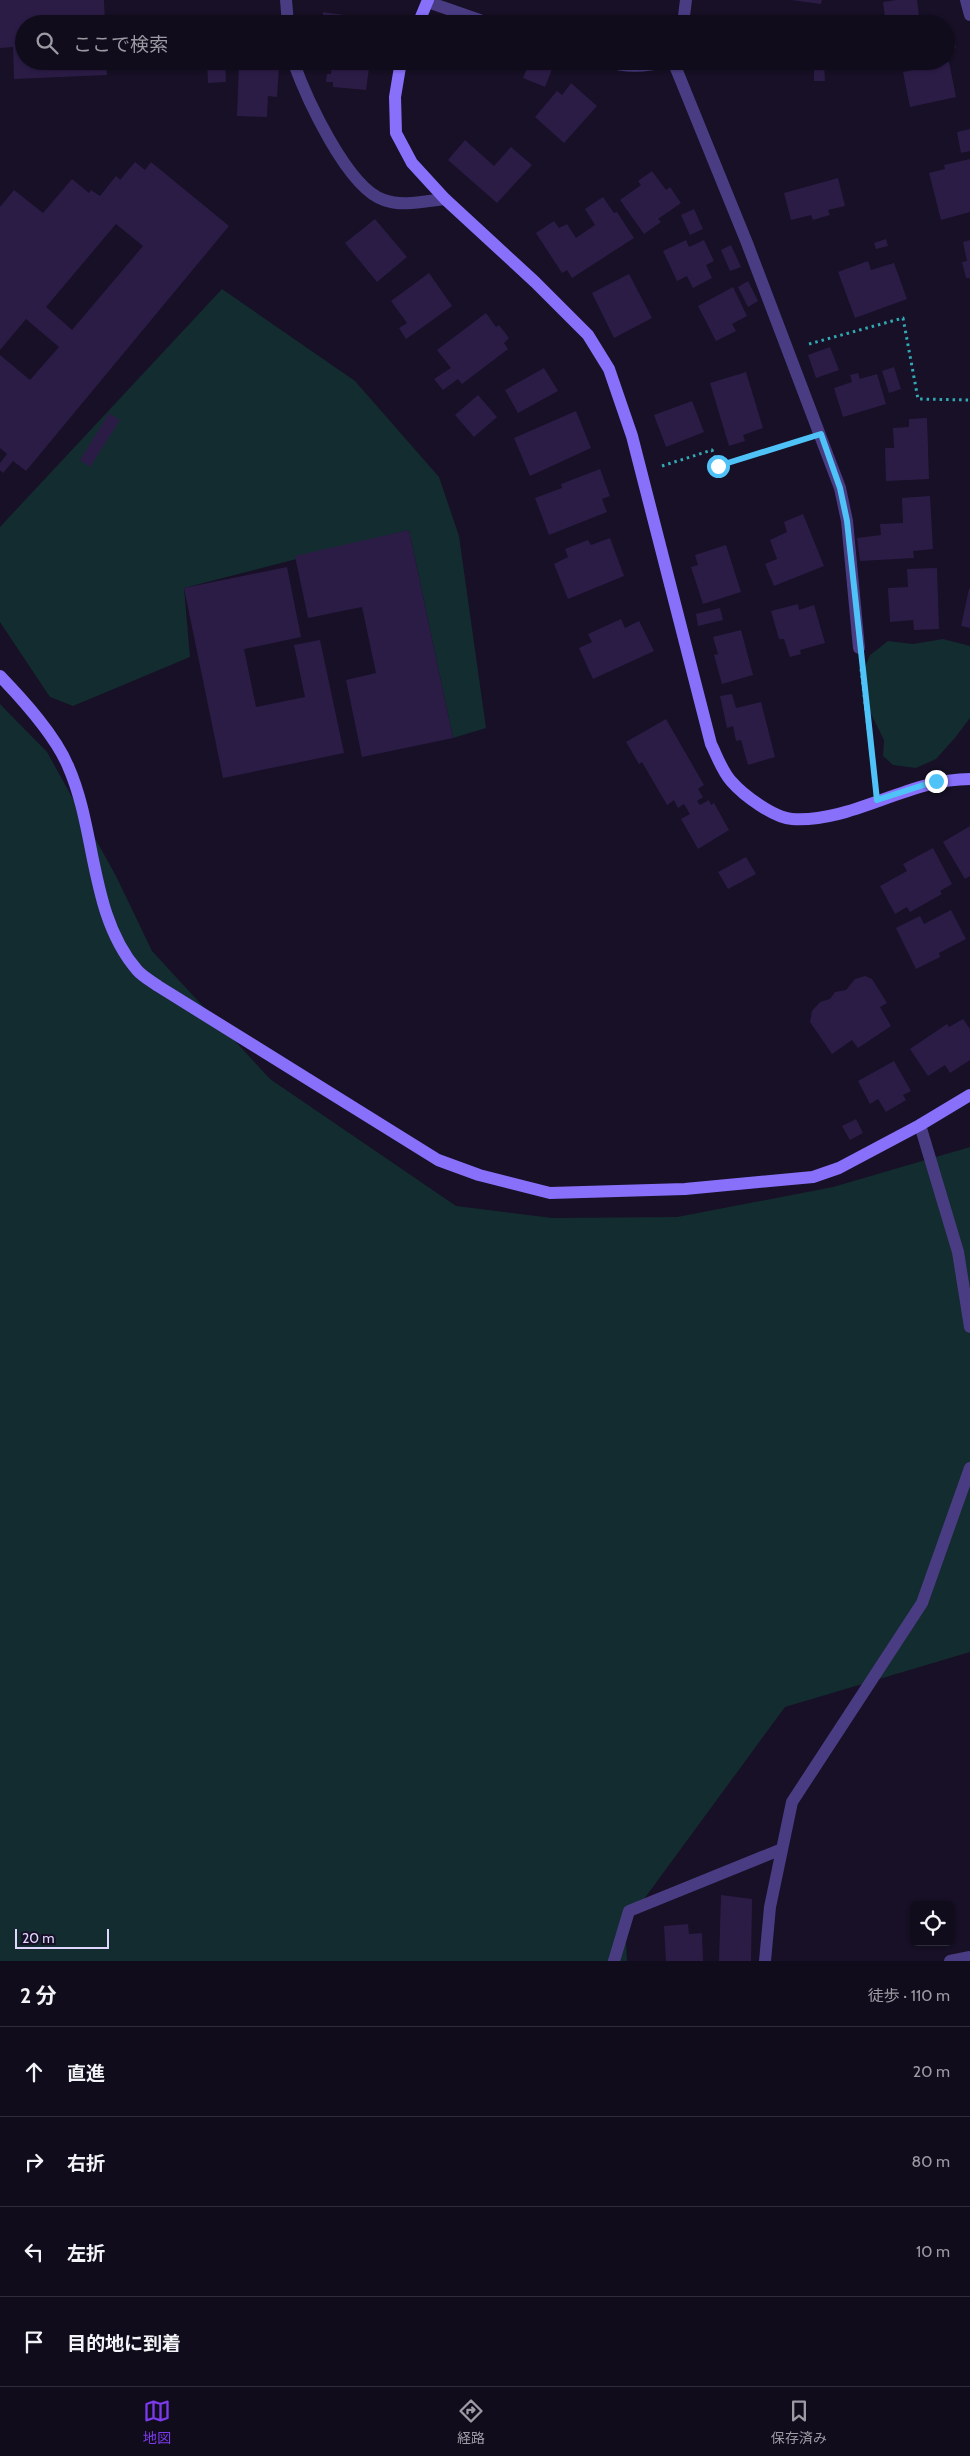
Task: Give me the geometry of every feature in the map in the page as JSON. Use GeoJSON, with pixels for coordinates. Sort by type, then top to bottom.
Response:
{"type":"FeatureCollection","features":[{"type":"Feature","properties":{"kind":"street"},"geometry":{"type":"LineString","coordinates":[[286,0],[287,15]]}},
{"type":"Feature","properties":{"kind":"street"},"geometry":{"type":"LineString","coordinates":[[684,15],[686,0]]}},
{"type":"Feature","properties":{"kind":"street"},"geometry":{"type":"LineString","coordinates":[[966,0],[970,15]]}},
{"type":"Feature","properties":{"kind":"street"},"geometry":{"type":"LineString","coordinates":[[422,15],[428,1],[466,15]]}},
{"type":"Feature","properties":{"kind":"street"},"geometry":{"type":"LineString","coordinates":[[296,70],[306,97],[342,160],[367,192],[383,200],[401,204],[445,199]]}},
{"type":"Feature","properties":{"kind":"street"},"geometry":{"type":"LineString","coordinates":[[400,70],[395,97],[396,133],[412,163],[445,199],[536,282],[588,335],[609,369],[642,472],[710,744],[730,781],[765,809],[790,819],[826,817],[936,781],[970,779]]}},
{"type":"Feature","properties":{"kind":"street"},"geometry":{"type":"LineString","coordinates":[[677,70],[821,434],[840,488],[847,521],[859,648]]}},
{"type":"Feature","properties":{"kind":"street"},"geometry":{"type":"LineString","coordinates":[[0,676],[33,711],[68,766],[84,816],[104,906],[119,944],[138,971],[158,986],[438,1160],[488,1178],[550,1193],[685,1189],[813,1177],[839,1168],[920,1125],[970,1095]]}},
{"type":"Feature","properties":{"kind":"street"},"geometry":{"type":"LineString","coordinates":[[920,1125],[958,1252],[970,1328]]}},
{"type":"Feature","properties":{"kind":"street"},"geometry":{"type":"LineString","coordinates":[[765,1961],[770,1908],[792,1802],[922,1603],[970,1468]]}},
{"type":"Feature","properties":{"kind":"street"},"geometry":{"type":"LineString","coordinates":[[614,1961],[629,1911],[782,1849]]}},
{"type":"Feature","properties":{"kind":"street"},"geometry":{"type":"LineString","coordinates":[[950,1961],[970,1957]]}},
{"type":"Feature","properties":{"kind":"path"},"geometry":{"type":"LineString","coordinates":[[788,350],[903,318],[918,399],[970,400]]}},
{"type":"Feature","properties":{"kind":"path"},"geometry":{"type":"LineString","coordinates":[[642,472],[712,450],[718,466],[821,434]]}},
{"type":"Feature","properties":{"kind":"path"},"geometry":{"type":"LineString","coordinates":[[859,648],[877,800]]}},
{"type":"Feature","properties":{"kind":"green space"},"geometry":{"type":"Polygon","coordinates":[[[222,289],[355,381],[439,477],[459,536],[486,728],[453,738],[409,530],[184,588],[190,657],[73,706],[50,697],[0,622],[0,527],[222,289]]]}},
{"type":"Feature","properties":{"kind":"green space"},"geometry":{"type":"Polygon","coordinates":[[[943,639],[970,646],[970,718],[936,759],[916,768],[893,765],[883,756],[884,740],[868,708],[861,677],[870,655],[888,641],[913,644],[943,639]]]}},
{"type":"Feature","properties":{"kind":"green space"},"geometry":{"type":"Polygon","coordinates":[[[0,704],[47,752],[116,876],[152,951],[270,1079],[456,1206],[552,1218],[677,1217],[833,1187],[970,1147],[970,1652],[785,1707],[625,1925],[627,1961],[0,1961],[0,704]]]}},
{"type":"Feature","properties":{"kind":"building"},"geometry":{"type":"Polygon","coordinates":[[[0,0],[104,0],[105,15],[15,15],[15,70],[107,70],[107,75],[14,79],[13,47],[0,48],[0,0]]]}},
{"type":"Feature","properties":{"kind":"building"},"geometry":{"type":"Polygon","coordinates":[[[791,0],[822,0],[821,4],[791,0]]]}},
{"type":"Feature","properties":{"kind":"building"},"geometry":{"type":"Polygon","coordinates":[[[917,0],[919,15],[885,15],[883,2],[917,0]]]}},
{"type":"Feature","properties":{"kind":"building"},"geometry":{"type":"Polygon","coordinates":[[[323,12],[345,15],[323,15],[323,12]]]}},
{"type":"Feature","properties":{"kind":"building"},"geometry":{"type":"Polygon","coordinates":[[[207,70],[225,70],[226,82],[208,83],[207,70]]]}},
{"type":"Feature","properties":{"kind":"building"},"geometry":{"type":"Polygon","coordinates":[[[239,70],[279,70],[277,97],[268,96],[267,117],[237,116],[239,70]]]}},
{"type":"Feature","properties":{"kind":"building"},"geometry":{"type":"Polygon","coordinates":[[[331,70],[369,70],[366,90],[333,87],[333,82],[326,82],[327,74],[331,74],[331,70]]]}},
{"type":"Feature","properties":{"kind":"building"},"geometry":{"type":"Polygon","coordinates":[[[526,70],[552,70],[545,87],[523,78],[526,70]]]}},
{"type":"Feature","properties":{"kind":"building"},"geometry":{"type":"Polygon","coordinates":[[[814,70],[824,70],[825,81],[814,81],[814,70]]]}},
{"type":"Feature","properties":{"kind":"building"},"geometry":{"type":"Polygon","coordinates":[[[912,70],[951,70],[956,97],[910,107],[903,72],[912,70]]]}},
{"type":"Feature","properties":{"kind":"building"},"geometry":{"type":"Polygon","coordinates":[[[571,83],[597,106],[564,143],[535,117],[557,91],[562,95],[571,83]]]}},
{"type":"Feature","properties":{"kind":"building"},"geometry":{"type":"Polygon","coordinates":[[[970,129],[970,151],[961,153],[957,132],[970,129]]]}},
{"type":"Feature","properties":{"kind":"building"},"geometry":{"type":"Polygon","coordinates":[[[465,140],[494,166],[511,147],[532,165],[497,203],[448,160],[465,140]]]}},
{"type":"Feature","properties":{"kind":"building"},"geometry":{"type":"Polygon","coordinates":[[[970,159],[970,212],[941,220],[929,173],[945,169],[944,165],[970,159]]]}},
{"type":"Feature","properties":{"kind":"building"},"geometry":{"type":"Polygon","coordinates":[[[135,162],[145,170],[151,162],[229,226],[26,471],[13,461],[3,473],[0,470],[0,463],[7,454],[0,448],[0,355],[30,380],[59,347],[26,319],[0,350],[0,207],[14,190],[43,213],[72,179],[89,193],[91,190],[100,196],[116,176],[120,180],[135,162]],[[116,224],[46,307],[72,330],[143,246],[116,224]]]}},
{"type":"Feature","properties":{"kind":"building"},"geometry":{"type":"Polygon","coordinates":[[[652,171],[666,190],[670,187],[681,203],[658,219],[661,222],[644,234],[620,200],[641,185],[638,181],[652,171]]]}},
{"type":"Feature","properties":{"kind":"building"},"geometry":{"type":"Polygon","coordinates":[[[838,178],[845,206],[828,210],[830,215],[813,220],[811,215],[791,220],[784,193],[838,178]]]}},
{"type":"Feature","properties":{"kind":"building"},"geometry":{"type":"Polygon","coordinates":[[[603,197],[614,213],[617,212],[634,238],[572,278],[567,270],[562,273],[536,233],[554,221],[559,228],[567,224],[576,238],[595,225],[585,209],[603,197]]]}},
{"type":"Feature","properties":{"kind":"building"},"geometry":{"type":"Polygon","coordinates":[[[694,209],[703,229],[690,235],[681,215],[694,209]]]}},
{"type":"Feature","properties":{"kind":"building"},"geometry":{"type":"Polygon","coordinates":[[[375,219],[407,257],[377,282],[345,243],[375,219]]]}},
{"type":"Feature","properties":{"kind":"building"},"geometry":{"type":"Polygon","coordinates":[[[886,239],[888,246],[876,249],[874,243],[886,239]]]}},
{"type":"Feature","properties":{"kind":"building"},"geometry":{"type":"Polygon","coordinates":[[[686,240],[689,247],[704,240],[714,261],[706,265],[712,278],[693,288],[687,276],[677,281],[663,251],[686,240]]]}},
{"type":"Feature","properties":{"kind":"building"},"geometry":{"type":"Polygon","coordinates":[[[970,240],[970,278],[966,278],[962,262],[967,261],[963,242],[970,240]]]}},
{"type":"Feature","properties":{"kind":"building"},"geometry":{"type":"Polygon","coordinates":[[[731,245],[741,267],[730,271],[721,250],[731,245]]]}},
{"type":"Feature","properties":{"kind":"building"},"geometry":{"type":"Polygon","coordinates":[[[868,261],[871,270],[894,263],[907,299],[855,318],[838,272],[868,261]]]}},
{"type":"Feature","properties":{"kind":"building"},"geometry":{"type":"Polygon","coordinates":[[[429,273],[452,306],[406,339],[399,328],[407,323],[391,301],[429,273]]]}},
{"type":"Feature","properties":{"kind":"building"},"geometry":{"type":"Polygon","coordinates":[[[629,274],[652,318],[614,338],[592,293],[629,274]]]}},
{"type":"Feature","properties":{"kind":"building"},"geometry":{"type":"Polygon","coordinates":[[[748,281],[758,301],[748,307],[738,287],[748,281]]]}},
{"type":"Feature","properties":{"kind":"building"},"geometry":{"type":"Polygon","coordinates":[[[733,287],[747,316],[732,324],[736,331],[716,341],[698,306],[733,287]]]}},
{"type":"Feature","properties":{"kind":"building"},"geometry":{"type":"Polygon","coordinates":[[[486,313],[496,327],[499,325],[509,338],[504,343],[508,349],[462,384],[458,379],[443,390],[434,379],[451,368],[437,350],[486,313]]]}},
{"type":"Feature","properties":{"kind":"building"},"geometry":{"type":"Polygon","coordinates":[[[830,347],[839,370],[816,378],[808,355],[830,347]]]}},
{"type":"Feature","properties":{"kind":"building"},"geometry":{"type":"Polygon","coordinates":[[[894,367],[901,389],[889,393],[882,371],[894,367]]]}},
{"type":"Feature","properties":{"kind":"building"},"geometry":{"type":"Polygon","coordinates":[[[544,368],[558,391],[518,413],[505,390],[544,368]]]}},
{"type":"Feature","properties":{"kind":"building"},"geometry":{"type":"Polygon","coordinates":[[[746,372],[763,428],[743,435],[745,441],[729,446],[710,383],[746,372]]]}},
{"type":"Feature","properties":{"kind":"building"},"geometry":{"type":"Polygon","coordinates":[[[858,373],[860,379],[877,374],[886,404],[843,417],[834,388],[852,382],[850,375],[858,373]]]}},
{"type":"Feature","properties":{"kind":"building"},"geometry":{"type":"Polygon","coordinates":[[[478,395],[497,417],[474,437],[455,415],[478,395]]]}},
{"type":"Feature","properties":{"kind":"building"},"geometry":{"type":"Polygon","coordinates":[[[692,401],[704,432],[666,447],[654,415],[692,401]]]}},
{"type":"Feature","properties":{"kind":"building"},"geometry":{"type":"Polygon","coordinates":[[[576,411],[591,448],[530,476],[514,438],[576,411]]]}},
{"type":"Feature","properties":{"kind":"building"},"geometry":{"type":"Polygon","coordinates":[[[109,413],[120,420],[90,467],[80,460],[109,413]]]}},
{"type":"Feature","properties":{"kind":"building"},"geometry":{"type":"Polygon","coordinates":[[[927,418],[929,479],[886,481],[885,448],[894,448],[893,428],[909,427],[909,419],[927,418]]]}},
{"type":"Feature","properties":{"kind":"building"},"geometry":{"type":"Polygon","coordinates":[[[600,469],[610,496],[602,499],[607,512],[549,535],[535,498],[562,488],[561,484],[600,469]]]}},
{"type":"Feature","properties":{"kind":"building"},"geometry":{"type":"Polygon","coordinates":[[[930,496],[933,549],[913,551],[914,558],[860,561],[857,538],[881,535],[880,524],[903,523],[902,498],[930,496]]]}},
{"type":"Feature","properties":{"kind":"building"},"geometry":{"type":"Polygon","coordinates":[[[803,514],[824,566],[774,586],[765,564],[777,559],[770,540],[787,532],[784,522],[803,514]]]}},
{"type":"Feature","properties":{"kind":"building"},"geometry":{"type":"Polygon","coordinates":[[[409,530],[453,738],[362,757],[346,680],[376,673],[362,607],[308,618],[295,556],[409,530]]]}},
{"type":"Feature","properties":{"kind":"building"},"geometry":{"type":"Polygon","coordinates":[[[610,538],[624,576],[568,599],[554,564],[568,557],[565,549],[588,540],[591,545],[610,538]]]}},
{"type":"Feature","properties":{"kind":"building"},"geometry":{"type":"Polygon","coordinates":[[[726,545],[741,592],[703,604],[691,567],[698,565],[695,555],[726,545]]]}},
{"type":"Feature","properties":{"kind":"building"},"geometry":{"type":"Polygon","coordinates":[[[287,567],[301,637],[244,649],[256,707],[305,697],[294,645],[320,640],[344,753],[223,778],[184,588],[287,567]]]}},
{"type":"Feature","properties":{"kind":"building"},"geometry":{"type":"Polygon","coordinates":[[[937,568],[939,629],[914,630],[913,620],[890,622],[888,588],[908,587],[907,569],[937,568]]]}},
{"type":"Feature","properties":{"kind":"building"},"geometry":{"type":"Polygon","coordinates":[[[970,589],[970,628],[961,626],[970,589]]]}},
{"type":"Feature","properties":{"kind":"building"},"geometry":{"type":"Polygon","coordinates":[[[798,604],[799,610],[814,605],[825,643],[800,650],[801,654],[790,657],[784,639],[779,639],[771,611],[798,604]]]}},
{"type":"Feature","properties":{"kind":"building"},"geometry":{"type":"Polygon","coordinates":[[[720,608],[723,620],[698,626],[696,614],[720,608]]]}},
{"type":"Feature","properties":{"kind":"building"},"geometry":{"type":"Polygon","coordinates":[[[621,619],[625,628],[639,621],[654,651],[593,679],[579,648],[592,642],[588,634],[621,619]]]}},
{"type":"Feature","properties":{"kind":"building"},"geometry":{"type":"Polygon","coordinates":[[[741,630],[753,675],[722,684],[714,655],[718,654],[713,637],[741,630]]]}},
{"type":"Feature","properties":{"kind":"building"},"geometry":{"type":"Polygon","coordinates":[[[732,694],[736,708],[761,702],[775,757],[748,765],[741,740],[736,741],[733,726],[727,728],[720,696],[732,694]]]}},
{"type":"Feature","properties":{"kind":"building"},"geometry":{"type":"Polygon","coordinates":[[[666,719],[704,785],[698,789],[703,797],[697,801],[700,805],[709,800],[711,805],[714,803],[729,830],[698,849],[681,819],[690,814],[684,804],[678,808],[674,800],[667,805],[642,762],[639,764],[626,742],[666,719]]]}},
{"type":"Feature","properties":{"kind":"building"},"geometry":{"type":"Polygon","coordinates":[[[970,826],[970,876],[965,879],[943,842],[970,826]]]}},
{"type":"Feature","properties":{"kind":"building"},"geometry":{"type":"Polygon","coordinates":[[[933,848],[952,884],[940,891],[942,894],[910,912],[907,907],[895,914],[880,886],[907,871],[903,864],[933,848]]]}},
{"type":"Feature","properties":{"kind":"building"},"geometry":{"type":"Polygon","coordinates":[[[746,857],[756,874],[728,889],[718,872],[746,857]]]}},
{"type":"Feature","properties":{"kind":"building"},"geometry":{"type":"Polygon","coordinates":[[[951,910],[966,939],[939,953],[940,957],[916,969],[896,928],[920,916],[924,924],[951,910]]]}},
{"type":"Feature","properties":{"kind":"building"},"geometry":{"type":"Polygon","coordinates":[[[865,976],[872,979],[887,1003],[880,1007],[891,1026],[858,1048],[852,1040],[832,1054],[810,1022],[812,1011],[820,1002],[830,999],[835,992],[846,990],[855,979],[865,976]]]}},
{"type":"Feature","properties":{"kind":"building"},"geometry":{"type":"Polygon","coordinates":[[[963,1019],[970,1029],[970,1060],[950,1073],[945,1065],[928,1076],[910,1049],[947,1024],[949,1027],[963,1019]]]}},
{"type":"Feature","properties":{"kind":"building"},"geometry":{"type":"Polygon","coordinates":[[[894,1061],[911,1091],[903,1095],[906,1100],[886,1112],[878,1099],[870,1104],[858,1081],[894,1061]]]}},
{"type":"Feature","properties":{"kind":"building"},"geometry":{"type":"Polygon","coordinates":[[[856,1119],[863,1133],[850,1140],[842,1126],[856,1119]]]}},
{"type":"Feature","properties":{"kind":"building"},"geometry":{"type":"Polygon","coordinates":[[[721,1895],[752,1899],[751,1961],[719,1961],[721,1895]]]}},
{"type":"Feature","properties":{"kind":"building"},"geometry":{"type":"Polygon","coordinates":[[[688,1924],[689,1934],[702,1933],[703,1961],[666,1961],[664,1926],[688,1924]]]}},
{"type":"Feature","properties":{"kind":"route"},"geometry":{"type":"LineString","coordinates":[[718,466],[821,434],[840,488],[847,521],[859,648],[877,800],[936,781]]}}]}
